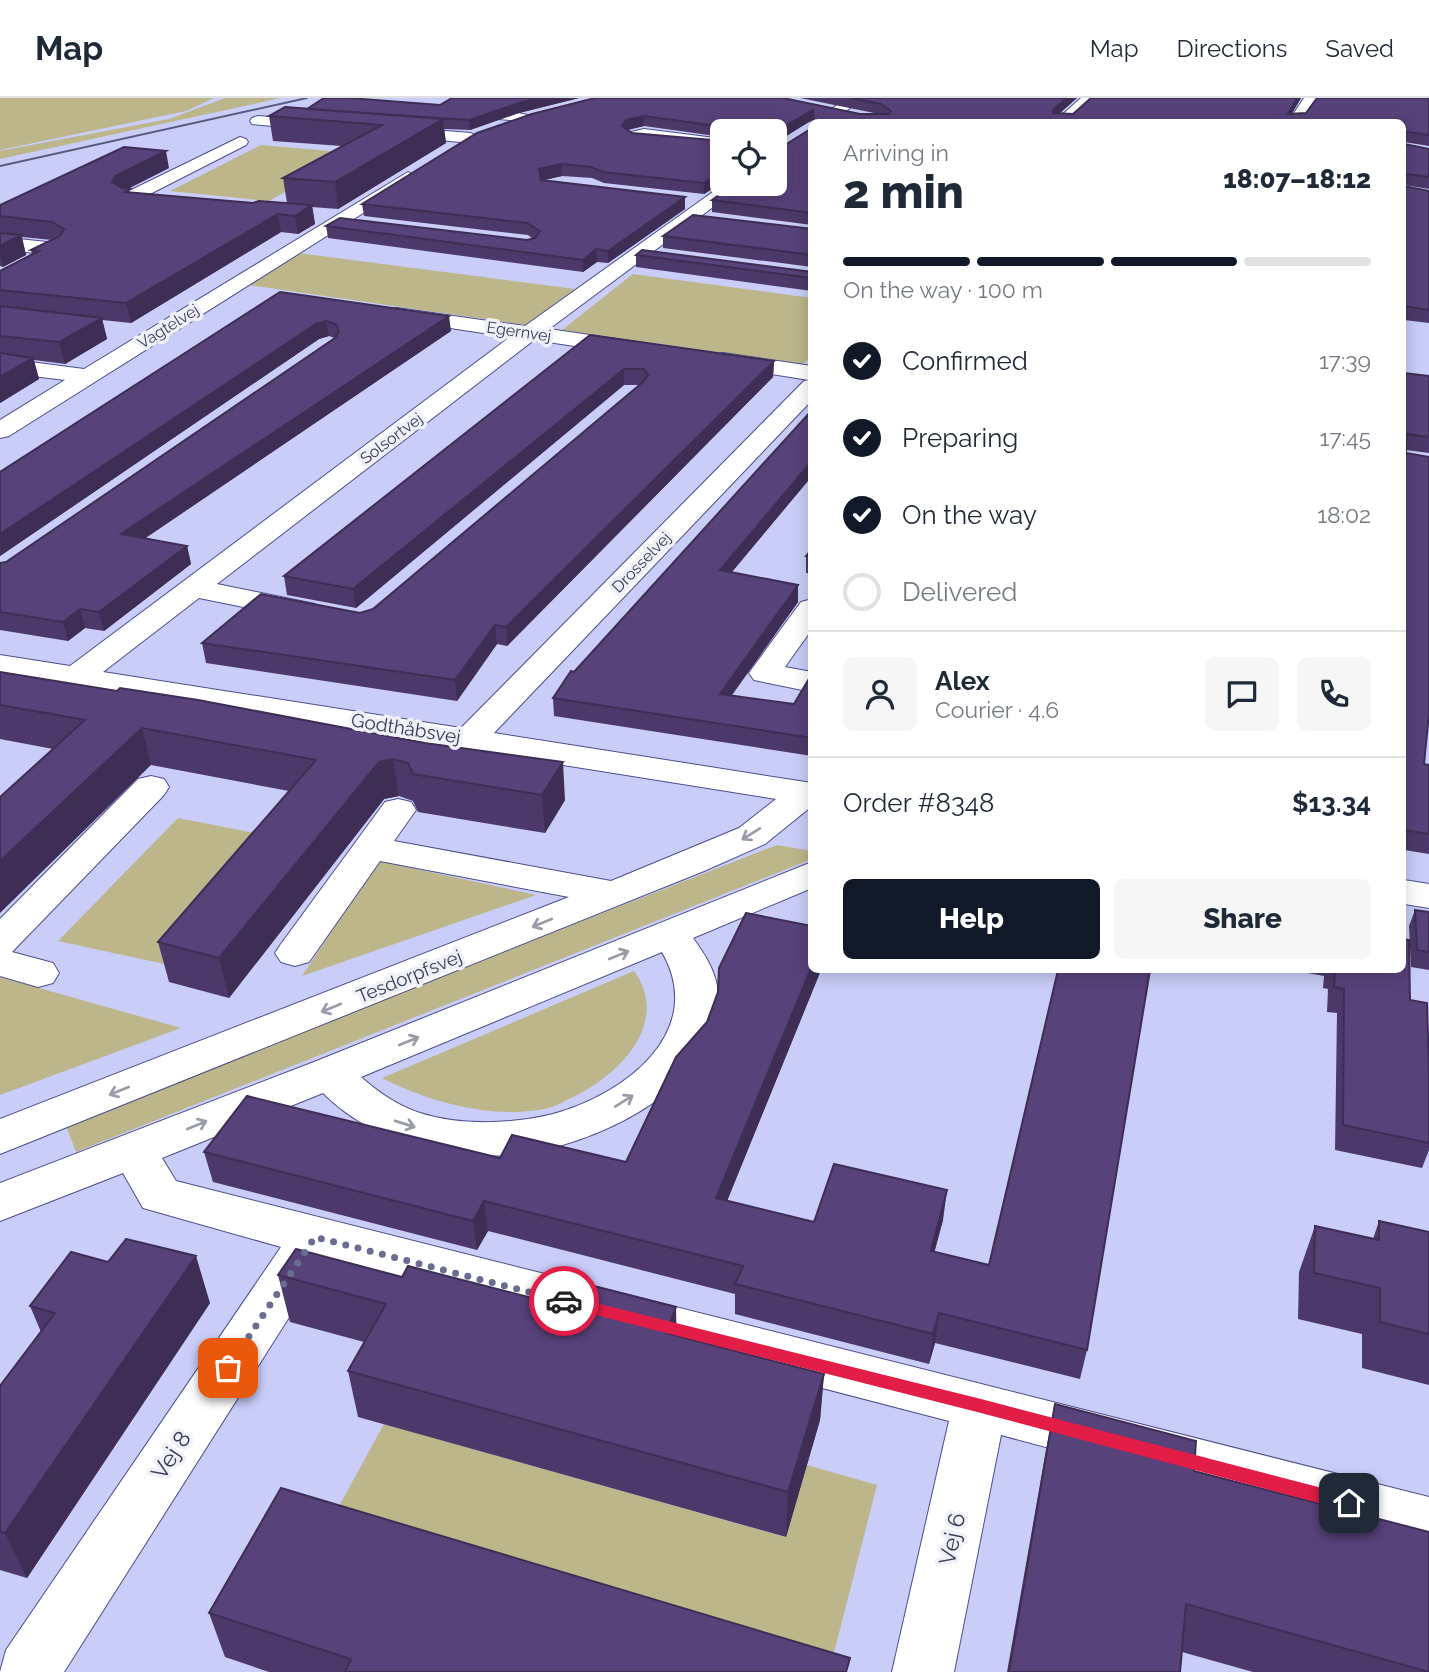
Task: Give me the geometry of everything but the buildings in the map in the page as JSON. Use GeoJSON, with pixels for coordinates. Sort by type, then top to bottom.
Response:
{"type":"FeatureCollection","features":[{"type":"Feature","properties":{"kind":"street"},"geometry":{"type":"LineString","coordinates":[[449,151],[485,123],[532,98]]}},
{"type":"Feature","properties":{"kind":"street"},"geometry":{"type":"LineString","coordinates":[[824,119],[858,98]]}},
{"type":"Feature","properties":{"kind":"street"},"geometry":{"type":"LineString","coordinates":[[1065,119],[1090,98]]}},
{"type":"Feature","properties":{"kind":"street"},"geometry":{"type":"LineString","coordinates":[[1297,119],[1312,98]]}},
{"type":"Feature","properties":{"kind":"street"},"geometry":{"type":"LineString","coordinates":[[806,107],[856,118]]}},
{"type":"Feature","properties":{"kind":"street"},"geometry":{"type":"LineString","coordinates":[[379,130],[526,119],[547,113]]}},
{"type":"Feature","properties":{"kind":"street"},"geometry":{"type":"LineString","coordinates":[[442,121],[485,123],[526,119]]}},
{"type":"Feature","properties":{"kind":"street"},"geometry":{"type":"LineString","coordinates":[[258,121],[339,127]]}},
{"type":"Feature","properties":{"kind":"street"},"geometry":{"type":"LineString","coordinates":[[677,139],[710,143]]}},
{"type":"Feature","properties":{"kind":"street"},"geometry":{"type":"LineString","coordinates":[[182,204],[127,199],[240,142]]}},
{"type":"Feature","properties":{"kind":"street","name":"Vagtelvej"},"geometry":{"type":"LineString","coordinates":[[0,431],[426,166]]}},
{"type":"Feature","properties":{"kind":"street","name":"Solsortvej"},"geometry":{"type":"LineString","coordinates":[[76,677],[529,333],[639,254],[686,209],[711,212],[725,196]]}},
{"type":"Feature","properties":{"kind":"street"},"geometry":{"type":"LineString","coordinates":[[316,216],[363,225]]}},
{"type":"Feature","properties":{"kind":"street"},"geometry":{"type":"LineString","coordinates":[[0,243],[56,249],[0,279]]}},
{"type":"Feature","properties":{"kind":"street"},"geometry":{"type":"LineString","coordinates":[[639,254],[666,257]]}},
{"type":"Feature","properties":{"kind":"street"},"geometry":{"type":"LineString","coordinates":[[226,290],[253,294]]}},
{"type":"Feature","properties":{"kind":"street","name":"Egernvej"},"geometry":{"type":"LineString","coordinates":[[377,311],[664,352]]}},
{"type":"Feature","properties":{"kind":"street"},"geometry":{"type":"LineString","coordinates":[[114,330],[153,335]]}},
{"type":"Feature","properties":{"kind":"street"},"geometry":{"type":"LineString","coordinates":[[704,357],[808,372]]}},
{"type":"Feature","properties":{"kind":"street"},"geometry":{"type":"LineString","coordinates":[[0,365],[87,376]]}},
{"type":"Feature","properties":{"kind":"street","name":"Drosselvej"},"geometry":{"type":"LineString","coordinates":[[470,738],[808,390]]}},
{"type":"Feature","properties":{"kind":"street"},"geometry":{"type":"LineString","coordinates":[[194,588],[324,613]]}},
{"type":"Feature","properties":{"kind":"street"},"geometry":{"type":"LineString","coordinates":[[808,614],[765,673],[808,681]]}},
{"type":"Feature","properties":{"kind":"street","name":"Godthåbsvej"},"geometry":{"type":"LineString","coordinates":[[0,665],[808,794]]}},
{"type":"Feature","properties":{"kind":"street"},"geometry":{"type":"LineString","coordinates":[[0,942],[151,787]]}},
{"type":"Feature","properties":{"kind":"street","name":"Tesdorpfsvej"},"geometry":{"type":"LineString","coordinates":[[17,1131],[616,894],[751,836],[808,795]]}},
{"type":"Feature","properties":{"kind":"street"},"geometry":{"type":"LineString","coordinates":[[295,953],[398,810]]}},
{"type":"Feature","properties":{"kind":"street"},"geometry":{"type":"LineString","coordinates":[[371,848],[616,894]]}},
{"type":"Feature","properties":{"kind":"street"},"geometry":{"type":"LineString","coordinates":[[0,1203],[330,1073],[808,876]]}},
{"type":"Feature","properties":{"kind":"street"},"geometry":{"type":"LineString","coordinates":[[1406,892],[1429,896]]}},
{"type":"Feature","properties":{"kind":"street"},"geometry":{"type":"LineString","coordinates":[[330,1073],[355,1099],[390,1120],[433,1133],[482,1138],[532,1135],[580,1123],[623,1103],[657,1078],[681,1049],[694,1018],[696,988],[688,959],[670,934]]}},
{"type":"Feature","properties":{"kind":"street"},"geometry":{"type":"LineString","coordinates":[[17,1131],[58,1181]]}},
{"type":"Feature","properties":{"kind":"street"},"geometry":{"type":"LineString","coordinates":[[134,1150],[160,1195],[1429,1524]]}},
{"type":"Feature","properties":{"kind":"street","name":"Vej 8"},"geometry":{"type":"LineString","coordinates":[[28,1672],[315,1237]]}},
{"type":"Feature","properties":{"kind":"street","name":"Vej 6"},"geometry":{"type":"LineString","coordinates":[[923,1672],[981,1406]]}},
{"type":"Feature","properties":{"kind":"shaded area"},"geometry":{"type":"Polygon","coordinates":[[[0,98],[214,98],[186,111],[0,150],[0,98]]]}},
{"type":"Feature","properties":{"kind":"shaded area"},"geometry":{"type":"Polygon","coordinates":[[[225,98],[281,98],[0,159],[0,151],[169,119],[225,98]]]}},
{"type":"Feature","properties":{"kind":"shaded area"},"geometry":{"type":"Polygon","coordinates":[[[261,145],[353,153],[269,201],[170,191],[261,145]]]}},
{"type":"Feature","properties":{"kind":"shaded area"},"geometry":{"type":"Polygon","coordinates":[[[298,253],[575,289],[526,325],[248,285],[298,253]]]}},
{"type":"Feature","properties":{"kind":"shaded area"},"geometry":{"type":"Polygon","coordinates":[[[633,274],[808,297],[808,360],[803,364],[562,330],[633,274]]]}},
{"type":"Feature","properties":{"kind":"shaded area"},"geometry":{"type":"Polygon","coordinates":[[[178,818],[280,838],[169,965],[58,941],[178,818]]]}},
{"type":"Feature","properties":{"kind":"shaded area"},"geometry":{"type":"Polygon","coordinates":[[[777,845],[808,850],[808,861],[76,1152],[65,1123],[777,845]]]}},
{"type":"Feature","properties":{"kind":"shaded area"},"geometry":{"type":"Polygon","coordinates":[[[379,861],[536,895],[302,976],[379,861]]]}},
{"type":"Feature","properties":{"kind":"shaded area"},"geometry":{"type":"Polygon","coordinates":[[[634,971],[644,990],[647,1009],[635,1045],[608,1075],[555,1106],[507,1112],[463,1107],[421,1095],[382,1078],[634,971]]]}},
{"type":"Feature","properties":{"kind":"shaded area"},"geometry":{"type":"Polygon","coordinates":[[[0,977],[181,1028],[0,1095],[0,977]]]}},
{"type":"Feature","properties":{"kind":"shaded area"},"geometry":{"type":"Polygon","coordinates":[[[384,1424],[785,1537],[807,1465],[877,1485],[829,1672],[320,1541],[384,1424]]]}},
{"type":"Feature","properties":{"kind":"tram line"},"geometry":{"type":"LineString","coordinates":[[0,166],[307,98]]}},
{"type":"Feature","properties":{"kind":"way so far"},"geometry":{"type":"LineString","coordinates":[[228,1368],[315,1237],[564,1301]]}},
{"type":"Feature","properties":{"kind":"route"},"geometry":{"type":"LineString","coordinates":[[564,1301],[981,1406],[1349,1503]]}}]}
